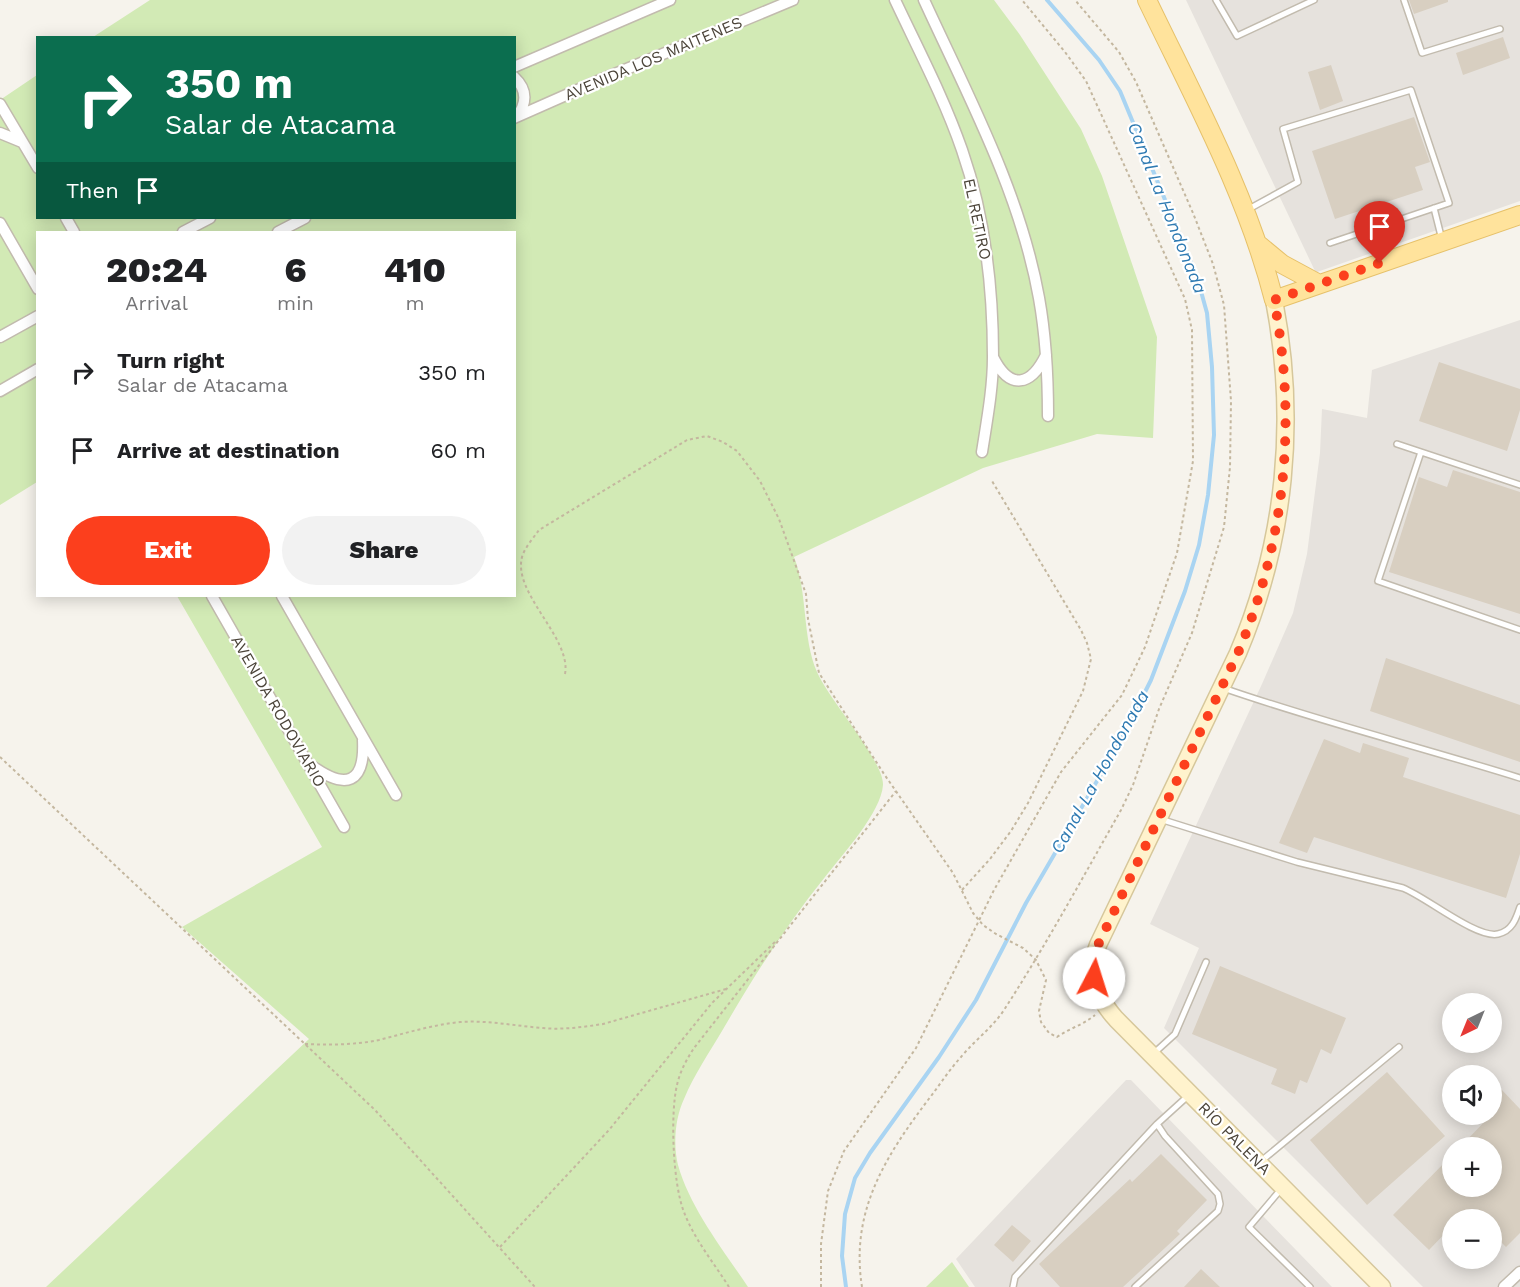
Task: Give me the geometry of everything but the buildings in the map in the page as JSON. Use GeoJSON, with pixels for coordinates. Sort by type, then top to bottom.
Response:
{"type":"FeatureCollection","features":[{"type":"Feature","properties":{"kind":"main road"},"geometry":{"type":"LineString","coordinates":[[1147,0],[1246,210],[1259,245],[1274,300],[1282,353],[1286,406],[1285,461],[1281,497],[1273,544],[1260,593],[1246,634],[1159,819]]}},
{"type":"Feature","properties":{"kind":"main road"},"geometry":{"type":"LineString","coordinates":[[1274,300],[1520,215]]}},
{"type":"Feature","properties":{"kind":"main road"},"geometry":{"type":"LineString","coordinates":[[1259,245],[1282,264],[1319,284]]}},
{"type":"Feature","properties":{"kind":"main road","name":"RÍO PALENA"},"geometry":{"type":"LineString","coordinates":[[1159,819],[1095,952],[1092,965],[1095,984],[1106,1007],[1382,1287]]}},
{"type":"Feature","properties":{"kind":"street"},"geometry":{"type":"LineString","coordinates":[[516,66],[670,0]]}},
{"type":"Feature","properties":{"kind":"street","name":"AVENIDA LOS MAITENES"},"geometry":{"type":"LineString","coordinates":[[516,118],[793,0]]}},
{"type":"Feature","properties":{"kind":"street","name":"EL RETIRO"},"geometry":{"type":"LineString","coordinates":[[895,0],[951,122],[971,180],[987,259],[993,357],[982,452]]}},
{"type":"Feature","properties":{"kind":"street","name":"EL RETIRO"},"geometry":{"type":"LineString","coordinates":[[924,0],[992,148],[1015,207],[1039,296],[1047,354],[1048,416]]}},
{"type":"Feature","properties":{"kind":"street"},"geometry":{"type":"LineString","coordinates":[[516,80],[522,86],[525,95],[524,106],[516,117]]}},
{"type":"Feature","properties":{"kind":"street"},"geometry":{"type":"LineString","coordinates":[[0,104],[36,165]]}},
{"type":"Feature","properties":{"kind":"street"},"geometry":{"type":"LineString","coordinates":[[0,133],[22,142]]}},
{"type":"Feature","properties":{"kind":"street"},"geometry":{"type":"LineString","coordinates":[[185,231],[208,219]]}},
{"type":"Feature","properties":{"kind":"street"},"geometry":{"type":"LineString","coordinates":[[280,231],[303,219]]}},
{"type":"Feature","properties":{"kind":"street"},"geometry":{"type":"LineString","coordinates":[[0,223],[36,286]]}},
{"type":"Feature","properties":{"kind":"street"},"geometry":{"type":"LineString","coordinates":[[0,338],[36,317]]}},
{"type":"Feature","properties":{"kind":"street"},"geometry":{"type":"LineString","coordinates":[[993,357],[1004,373],[1019,382],[1035,374],[1047,354]]}},
{"type":"Feature","properties":{"kind":"street"},"geometry":{"type":"LineString","coordinates":[[0,391],[36,370]]}},
{"type":"Feature","properties":{"kind":"street","name":"AVENIDA RODOVIARIO"},"geometry":{"type":"LineString","coordinates":[[213,597],[344,827]]}},
{"type":"Feature","properties":{"kind":"street"},"geometry":{"type":"LineString","coordinates":[[283,597],[396,795]]}},
{"type":"Feature","properties":{"kind":"street"},"geometry":{"type":"LineString","coordinates":[[309,764],[330,777],[344,781],[350,780],[356,775],[361,765],[363,737]]}},
{"type":"Feature","properties":{"kind":"street"},"geometry":{"type":"LineString","coordinates":[[1504,1287],[1520,1272]]}},
{"type":"Feature","properties":{"kind":"lane"},"geometry":{"type":"LineString","coordinates":[[1216,0],[1237,36],[1314,0]]}},
{"type":"Feature","properties":{"kind":"lane"},"geometry":{"type":"LineString","coordinates":[[1404,0],[1422,53],[1500,29]]}},
{"type":"Feature","properties":{"kind":"lane"},"geometry":{"type":"LineString","coordinates":[[1246,210],[1298,182],[1283,129],[1411,90],[1449,203],[1330,243]]}},
{"type":"Feature","properties":{"kind":"lane"},"geometry":{"type":"LineString","coordinates":[[1434,208],[1442,242]]}},
{"type":"Feature","properties":{"kind":"lane"},"geometry":{"type":"LineString","coordinates":[[1397,444],[1520,486]]}},
{"type":"Feature","properties":{"kind":"lane"},"geometry":{"type":"LineString","coordinates":[[1421,452],[1378,581],[1520,630]]}},
{"type":"Feature","properties":{"kind":"lane"},"geometry":{"type":"LineString","coordinates":[[1221,688],[1302,715],[1424,748],[1520,778]]}},
{"type":"Feature","properties":{"kind":"lane"},"geometry":{"type":"LineString","coordinates":[[1159,819],[1297,862],[1403,888],[1416,893],[1472,928],[1483,932],[1497,934],[1504,932],[1516,921],[1520,907]]}},
{"type":"Feature","properties":{"kind":"lane"},"geometry":{"type":"LineString","coordinates":[[1152,1055],[1175,1034],[1206,962]]}},
{"type":"Feature","properties":{"kind":"lane"},"geometry":{"type":"LineString","coordinates":[[1259,1163],[1399,1047]]}},
{"type":"Feature","properties":{"kind":"lane"},"geometry":{"type":"LineString","coordinates":[[1014,1287],[1015,1277],[1157,1124],[1191,1094]]}},
{"type":"Feature","properties":{"kind":"lane"},"geometry":{"type":"LineString","coordinates":[[1135,1287],[1218,1211],[1220,1204],[1218,1194],[1165,1136],[1157,1124]]}},
{"type":"Feature","properties":{"kind":"lane"},"geometry":{"type":"LineString","coordinates":[[1282,1187],[1249,1227],[1310,1287]]}},
{"type":"Feature","properties":{"kind":"path"},"geometry":{"type":"LineString","coordinates":[[822,1287],[822,1244],[828,1191],[844,1151],[916,1048],[979,920],[1061,772],[1122,695],[1145,647],[1177,553],[1193,461],[1192,330],[1185,299],[1086,81],[1022,0]]}},
{"type":"Feature","properties":{"kind":"path"},"geometry":{"type":"LineString","coordinates":[[862,1287],[860,1273],[869,1196],[885,1163],[918,1114],[961,1056],[988,1032],[1002,1013],[1036,960],[1133,785],[1158,709],[1192,633],[1224,527],[1230,467],[1231,401],[1224,304],[1213,264],[1136,82],[1119,52],[1075,0]]}},
{"type":"Feature","properties":{"kind":"path"},"geometry":{"type":"LineString","coordinates":[[565,674],[567,664],[563,650],[536,607],[521,567],[523,554],[539,530],[687,440],[707,436],[737,450],[760,481],[779,519],[806,594],[808,619],[819,673],[896,791],[935,844],[973,913],[996,934],[1023,948],[1036,960],[1046,980],[1039,1011],[1041,1022],[1049,1033],[1057,1037],[1067,1030],[1084,1024],[1106,1007]]}},
{"type":"Feature","properties":{"kind":"path"},"geometry":{"type":"LineString","coordinates":[[962,890],[990,859],[1028,803],[1083,691],[1091,659],[1081,630],[992,481]]}},
{"type":"Feature","properties":{"kind":"path"},"geometry":{"type":"LineString","coordinates":[[0,757],[375,1110],[535,1287]]}},
{"type":"Feature","properties":{"kind":"path"},"geometry":{"type":"LineString","coordinates":[[729,1287],[684,1213],[677,1191],[674,1160],[676,1085],[683,1065],[694,1048],[896,791]]}},
{"type":"Feature","properties":{"kind":"path"},"geometry":{"type":"LineString","coordinates":[[500,1247],[609,1130],[676,1045],[726,989],[783,935]]}},
{"type":"Feature","properties":{"kind":"path"},"geometry":{"type":"LineString","coordinates":[[305,1044],[365,1042],[422,1028],[463,1022],[504,1023],[543,1028],[583,1027],[603,1024],[726,989]]}},
{"type":"Feature","properties":{"kind":"shaded area"},"geometry":{"type":"Polygon","coordinates":[[[1186,0],[1520,0],[1520,201],[1315,271],[1186,0]]]}},
{"type":"Feature","properties":{"kind":"shaded area"},"geometry":{"type":"Polygon","coordinates":[[[1520,320],[1520,1287],[1423,1287],[1164,1028],[1199,948],[1150,924],[1293,613],[1307,554],[1320,453],[1322,409],[1367,418],[1372,370],[1520,320]]]}},
{"type":"Feature","properties":{"kind":"shaded area"},"geometry":{"type":"Polygon","coordinates":[[[1126,1080],[1131,1080],[1332,1287],[975,1287],[956,1259],[1126,1080]]]}},
{"type":"Feature","properties":{"kind":"green space"},"geometry":{"type":"Polygon","coordinates":[[[150,0],[994,0],[1020,35],[1081,129],[1102,176],[1157,337],[1153,438],[1097,434],[983,468],[794,557],[801,585],[809,645],[817,672],[875,761],[883,785],[881,796],[868,821],[770,952],[697,1073],[679,1115],[676,1149],[683,1181],[708,1229],[748,1287],[46,1287],[309,1039],[182,927],[322,847],[178,597],[516,597],[516,231],[36,231],[36,483],[0,505],[0,100],[36,76],[36,219],[516,219],[516,36],[95,36],[150,0]]]}},
{"type":"Feature","properties":{"kind":"green space"},"geometry":{"type":"Polygon","coordinates":[[[952,1262],[969,1287],[926,1287],[952,1262]]]}},
{"type":"Feature","properties":{"kind":"waterway","name":"Canal La Hondonada"},"geometry":{"type":"LineString","coordinates":[[846,1287],[842,1256],[845,1214],[855,1178],[976,1000],[1026,903],[1122,738],[1151,680],[1185,591],[1199,545],[1208,495],[1214,435],[1212,367],[1207,313],[1197,277],[1120,91],[1099,60],[1047,0]]}},
{"type":"Feature","properties":{"kind":"route"},"geometry":{"type":"LineString","coordinates":[[1094,978],[1092,965],[1098,945],[1238,653],[1267,571],[1279,516],[1286,433],[1285,379],[1274,300],[1380,263]]}}]}
